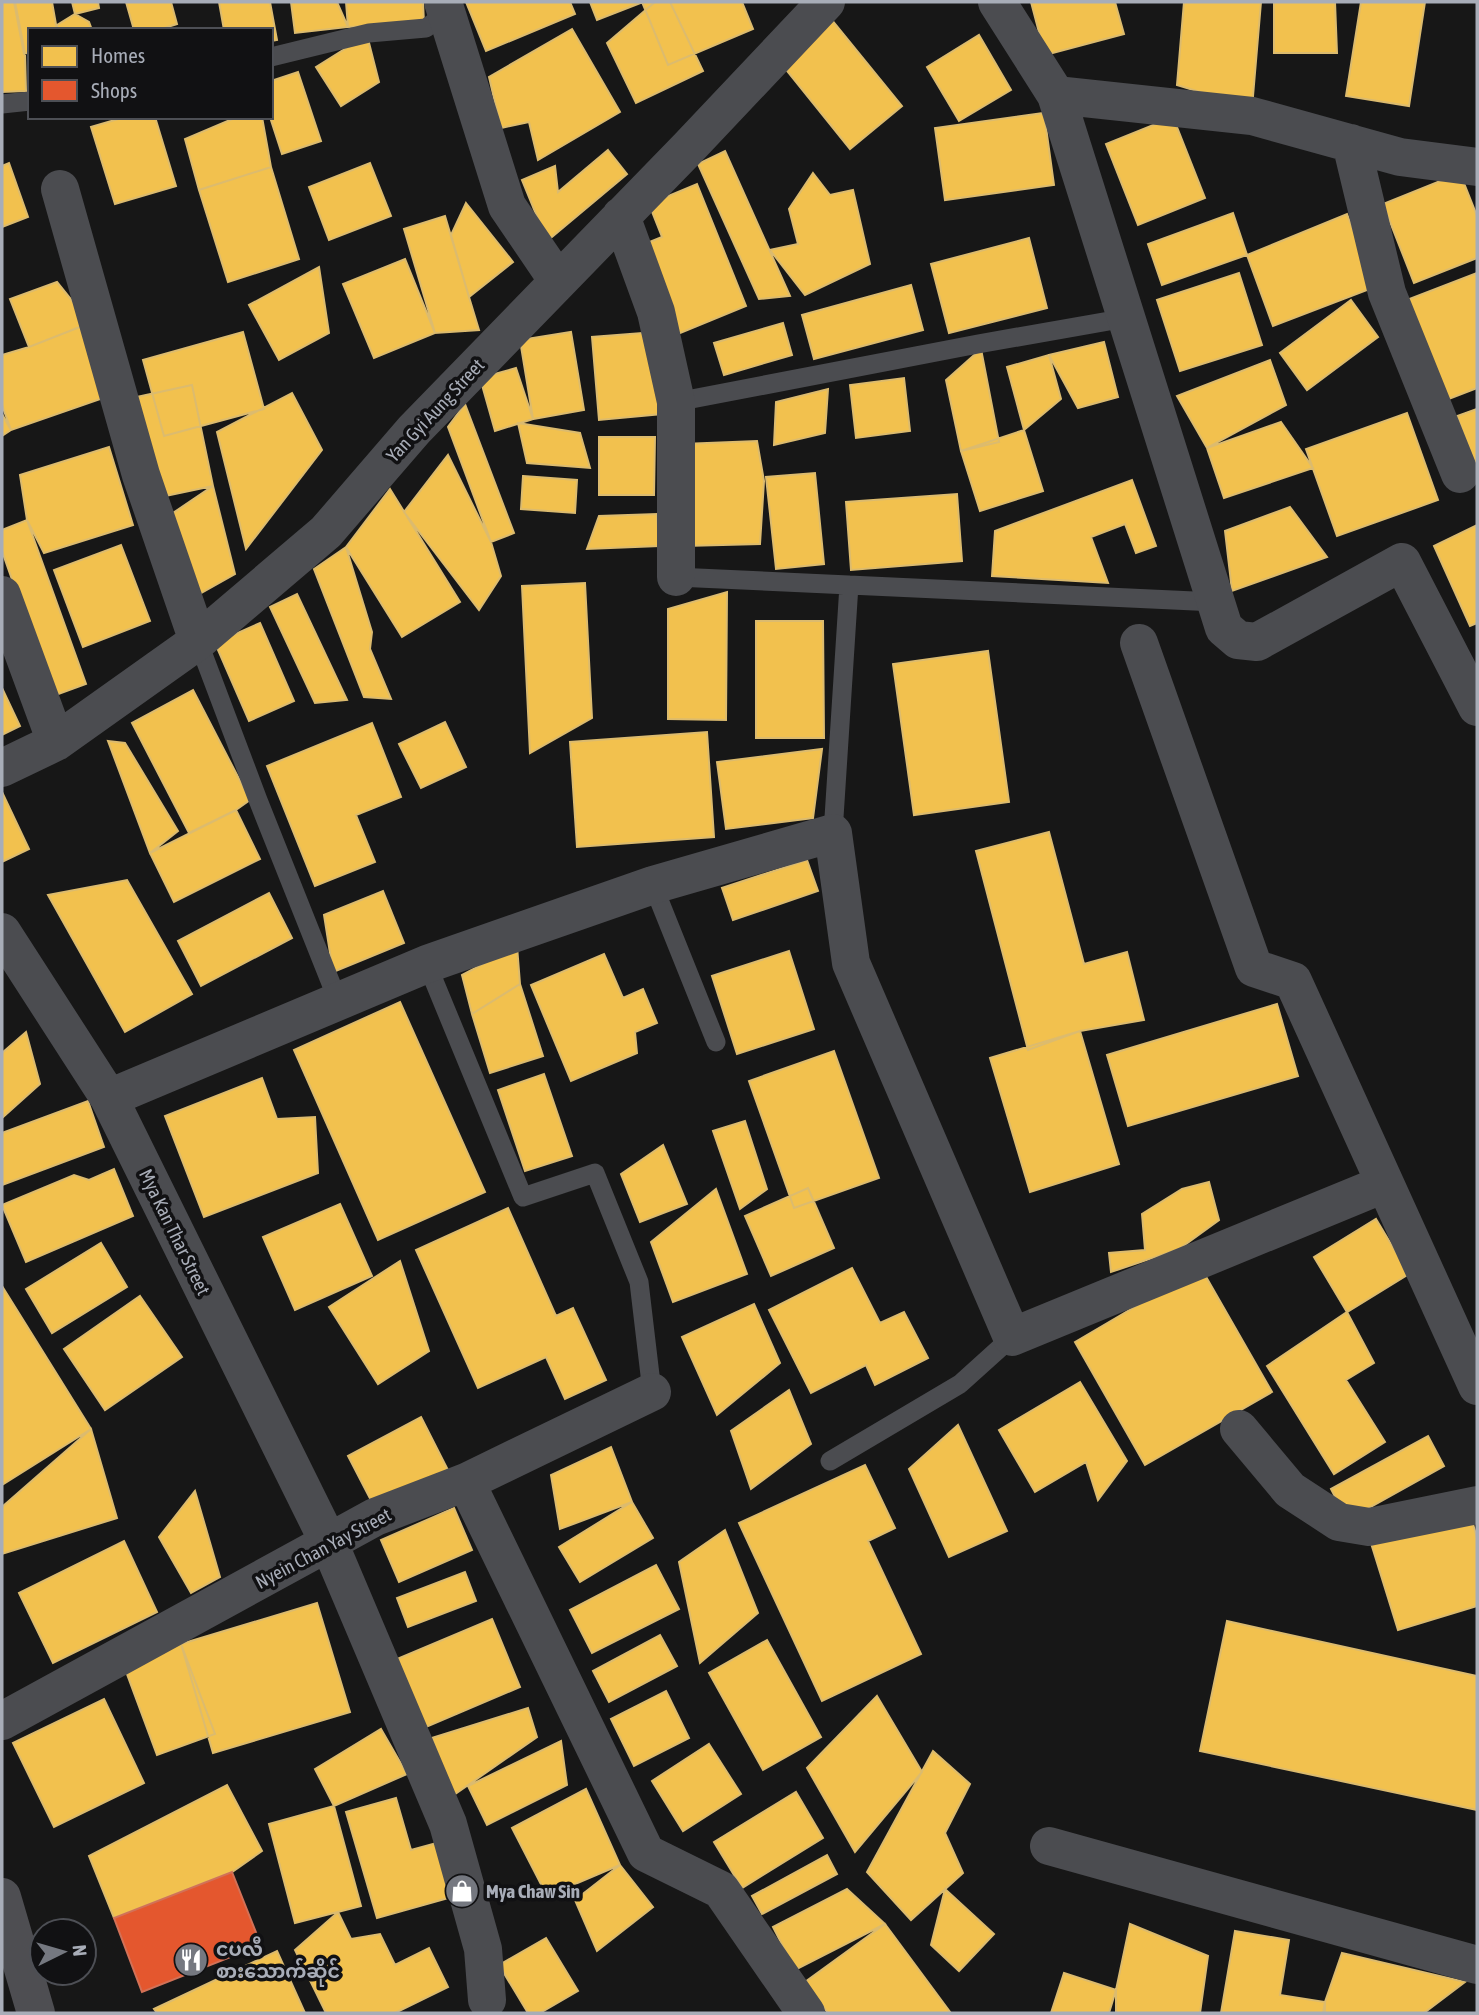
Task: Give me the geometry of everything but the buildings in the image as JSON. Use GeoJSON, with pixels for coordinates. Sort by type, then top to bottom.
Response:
{"type":"FeatureCollection","features":[{"type":"Feature","properties":{"kind":"highway"},"geometry":{"type":"LineString","coordinates":[[2,1897],[36,2013]]}},
{"type":"Feature","properties":{"kind":"street"},"geometry":{"type":"LineString","coordinates":[[997,2],[1056,95],[1224,628],[1238,640],[1257,642],[1402,562],[1477,708]]}},
{"type":"Feature","properties":{"kind":"street","name":"Yan Gyi Aung Street"},"geometry":{"type":"LineString","coordinates":[[2,768],[56,742],[198,641],[326,533],[414,430],[689,147],[816,6]]}},
{"type":"Feature","properties":{"kind":"street"},"geometry":{"type":"LineString","coordinates":[[445,7],[507,206],[558,281]]}},
{"type":"Feature","properties":{"kind":"street"},"geometry":{"type":"LineString","coordinates":[[1056,95],[1252,116],[1400,157],[1477,167]]}},
{"type":"Feature","properties":{"kind":"street"},"geometry":{"type":"LineString","coordinates":[[1351,143],[1387,293],[1460,474]]}},
{"type":"Feature","properties":{"kind":"street"},"geometry":{"type":"LineString","coordinates":[[60,189],[141,475],[198,641]]}},
{"type":"Feature","properties":{"kind":"street"},"geometry":{"type":"LineString","coordinates":[[621,216],[656,312],[676,402],[676,577]]}},
{"type":"Feature","properties":{"kind":"street"},"geometry":{"type":"LineString","coordinates":[[2,596],[56,742]]}},
{"type":"Feature","properties":{"kind":"street"},"geometry":{"type":"LineString","coordinates":[[1139,643],[1254,968],[1293,981],[1477,1386]]}},
{"type":"Feature","properties":{"kind":"street"},"geometry":{"type":"LineString","coordinates":[[109,1098],[427,964],[653,885],[833,833],[851,963],[1012,1337],[1384,1184]]}},
{"type":"Feature","properties":{"kind":"street","name":"Mya Kan Thar Street"},"geometry":{"type":"LineString","coordinates":[[2,932],[109,1098],[329,1544],[448,1824],[482,1949],[487,2000]]}},
{"type":"Feature","properties":{"kind":"street","name":"Nyein Chan Yay Street"},"geometry":{"type":"LineString","coordinates":[[2,1721],[375,1517],[466,1482],[652,1392]]}},
{"type":"Feature","properties":{"kind":"street"},"geometry":{"type":"LineString","coordinates":[[1239,1429],[1290,1490],[1339,1522],[1368,1527],[1477,1505]]}},
{"type":"Feature","properties":{"kind":"street"},"geometry":{"type":"LineString","coordinates":[[466,1482],[646,1853],[722,1890],[806,2013]]}},
{"type":"Feature","properties":{"kind":"street"},"geometry":{"type":"LineString","coordinates":[[1049,1846],[1477,1965]]}},
{"type":"Feature","properties":{"kind":"lane"},"geometry":{"type":"LineString","coordinates":[[273,57],[369,33],[426,28],[445,7]]}},
{"type":"Feature","properties":{"kind":"lane"},"geometry":{"type":"LineString","coordinates":[[2,104],[28,101]]}},
{"type":"Feature","properties":{"kind":"lane"},"geometry":{"type":"LineString","coordinates":[[676,402],[1126,318]]}},
{"type":"Feature","properties":{"kind":"lane"},"geometry":{"type":"LineString","coordinates":[[676,577],[1216,602]]}},
{"type":"Feature","properties":{"kind":"lane"},"geometry":{"type":"LineString","coordinates":[[833,833],[849,585]]}},
{"type":"Feature","properties":{"kind":"lane"},"geometry":{"type":"LineString","coordinates":[[198,641],[338,1001]]}},
{"type":"Feature","properties":{"kind":"lane"},"geometry":{"type":"LineString","coordinates":[[653,885],[716,1042]]}},
{"type":"Feature","properties":{"kind":"lane"},"geometry":{"type":"LineString","coordinates":[[427,964],[523,1197],[595,1173],[639,1282],[652,1392]]}},
{"type":"Feature","properties":{"kind":"lane"},"geometry":{"type":"LineString","coordinates":[[830,1461],[960,1384],[1012,1337]]}},
{"type":"Feature","properties":{"kind":"place","name":"Mya Chaw Sin"},"geometry":{"type":"Point","coordinates":[462,1891]}},
{"type":"Feature","properties":{"kind":"place","name":"ငပလီ စားသောက်ဆိုင်"},"geometry":{"type":"Point","coordinates":[191,1960]}}]}
